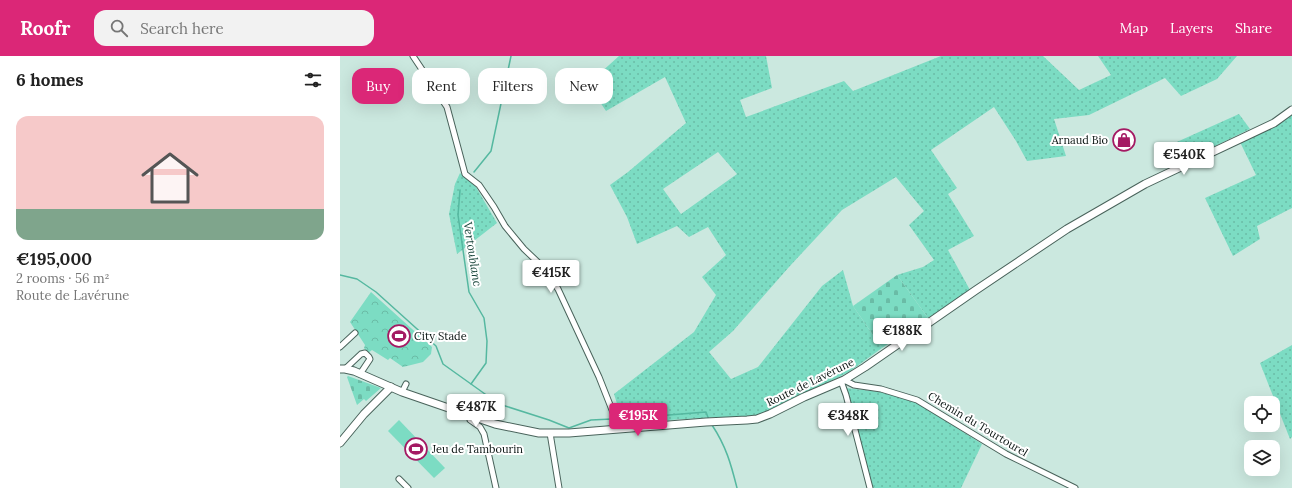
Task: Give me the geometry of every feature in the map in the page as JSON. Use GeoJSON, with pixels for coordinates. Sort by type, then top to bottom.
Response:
{"type":"FeatureCollection","features":[{"type":"Feature","properties":{"kind":"street"},"geometry":{"type":"LineString","coordinates":[[413,56],[447,107],[465,174],[479,184],[505,226],[524,249],[544,268],[555,284],[599,377],[616,420],[616,429]]}},
{"type":"Feature","properties":{"kind":"street","name":"Route de Lavérune"},"geometry":{"type":"LineString","coordinates":[[343,369],[360,374],[402,392],[471,416],[495,424],[521,430],[569,433],[747,420],[761,417],[843,380],[865,367],[1067,229],[1145,184],[1274,123],[1292,110]]}},
{"type":"Feature","properties":{"kind":"street"},"geometry":{"type":"LineString","coordinates":[[340,346],[355,333]]}},
{"type":"Feature","properties":{"kind":"street"},"geometry":{"type":"LineString","coordinates":[[343,369],[361,354],[366,353],[370,359],[360,374]]}},
{"type":"Feature","properties":{"kind":"street"},"geometry":{"type":"LineString","coordinates":[[843,380],[870,488]]}},
{"type":"Feature","properties":{"kind":"street","name":"Chemin du Tourtourel"},"geometry":{"type":"LineString","coordinates":[[843,380],[854,385],[881,389],[917,400],[1006,454],[1075,488]]}},
{"type":"Feature","properties":{"kind":"street"},"geometry":{"type":"LineString","coordinates":[[402,392],[406,384]]}},
{"type":"Feature","properties":{"kind":"street"},"geometry":{"type":"LineString","coordinates":[[340,443],[364,414],[391,387]]}},
{"type":"Feature","properties":{"kind":"street"},"geometry":{"type":"LineString","coordinates":[[471,416],[470,420],[480,428],[484,434],[495,488]]}},
{"type":"Feature","properties":{"kind":"street"},"geometry":{"type":"LineString","coordinates":[[550,433],[559,488]]}},
{"type":"Feature","properties":{"kind":"street"},"geometry":{"type":"LineString","coordinates":[[399,479],[408,488]]}},
{"type":"Feature","properties":{"kind":"green space"},"geometry":{"type":"Polygon","coordinates":[[[619,56],[766,56],[772,88],[740,100],[746,117],[844,81],[853,91],[941,56],[1043,56],[1079,90],[1111,75],[1098,56],[1237,56],[1217,79],[1181,96],[1165,78],[1089,115],[1054,119],[1066,156],[1027,161],[994,107],[931,150],[957,188],[948,194],[974,236],[948,250],[970,290],[928,318],[897,275],[923,267],[934,260],[909,225],[924,211],[896,177],[842,210],[789,267],[733,331],[709,352],[731,379],[758,367],[822,286],[843,270],[853,306],[882,348],[849,372],[762,415],[747,417],[717,417],[623,423],[614,394],[694,332],[716,295],[702,277],[726,255],[708,227],[689,237],[677,226],[637,244],[627,217],[610,185],[628,172],[686,123],[665,77],[606,111],[601,104],[613,104],[613,68],[606,68],[619,56]],[[718,152],[663,189],[681,214],[737,174],[718,152]]]}},
{"type":"Feature","properties":{"kind":"green space"},"geometry":{"type":"Polygon","coordinates":[[[1239,114],[1250,129],[1170,168],[1159,150],[1239,114]]]}},
{"type":"Feature","properties":{"kind":"green space"},"geometry":{"type":"Polygon","coordinates":[[[1292,114],[1292,208],[1257,226],[1260,239],[1233,256],[1205,198],[1256,175],[1240,142],[1284,121],[1292,114]]]}},
{"type":"Feature","properties":{"kind":"green space"},"geometry":{"type":"Polygon","coordinates":[[[460,173],[476,187],[497,223],[457,254],[449,214],[455,184],[460,173]]]}},
{"type":"Feature","properties":{"kind":"green space"},"geometry":{"type":"Polygon","coordinates":[[[897,275],[928,318],[882,348],[853,306],[897,275]]]}},
{"type":"Feature","properties":{"kind":"green space"},"geometry":{"type":"Polygon","coordinates":[[[371,292],[432,347],[431,354],[423,362],[403,367],[390,358],[388,360],[372,350],[368,353],[364,348],[365,345],[350,322],[371,292]]]}},
{"type":"Feature","properties":{"kind":"green space","name":"City Stade"},"geometry":{"type":"Polygon","coordinates":[[[395,327],[408,339],[402,346],[389,334],[395,327]]]}},
{"type":"Feature","properties":{"kind":"green space"},"geometry":{"type":"Polygon","coordinates":[[[1292,345],[1292,437],[1290,439],[1280,414],[1280,396],[1273,396],[1260,363],[1292,345]]]}},
{"type":"Feature","properties":{"kind":"green space"},"geometry":{"type":"Polygon","coordinates":[[[348,376],[381,388],[366,401],[364,399],[357,405],[347,377],[348,376]]]}},
{"type":"Feature","properties":{"kind":"green space"},"geometry":{"type":"Polygon","coordinates":[[[846,388],[881,392],[918,403],[982,444],[961,488],[873,488],[846,388]]]}},
{"type":"Feature","properties":{"kind":"green space","name":"Jeu de Tambourin"},"geometry":{"type":"Polygon","coordinates":[[[399,420],[445,468],[434,478],[388,431],[399,420]]]}},
{"type":"Feature","properties":{"kind":"waterway","name":"Vertoublanc"},"geometry":{"type":"LineString","coordinates":[[474,172],[491,151],[511,56]]}},
{"type":"Feature","properties":{"kind":"waterway","name":"Vertoublanc"},"geometry":{"type":"LineString","coordinates":[[460,190],[458,215],[469,292],[484,318],[487,341],[486,363],[471,384]]}},
{"type":"Feature","properties":{"kind":"waterway"},"geometry":{"type":"LineString","coordinates":[[340,275],[357,279],[376,292],[436,346],[443,364],[499,404],[569,428],[591,420],[612,419]]}},
{"type":"Feature","properties":{"kind":"waterway"},"geometry":{"type":"LineString","coordinates":[[619,419],[706,412],[709,420]]}},
{"type":"Feature","properties":{"kind":"waterway"},"geometry":{"type":"LineString","coordinates":[[712,425],[728,455],[737,488]]}},
{"type":"Feature","properties":{"kind":"place","name":"Arnaud Bio"},"geometry":{"type":"Point","coordinates":[1124,140]}},
{"type":"Feature","properties":{"kind":"place","name":"City Stade"},"geometry":{"type":"Point","coordinates":[399,336]}},
{"type":"Feature","properties":{"kind":"place","name":"Jeu de Tambourin"},"geometry":{"type":"Point","coordinates":[416,449]}}]}
